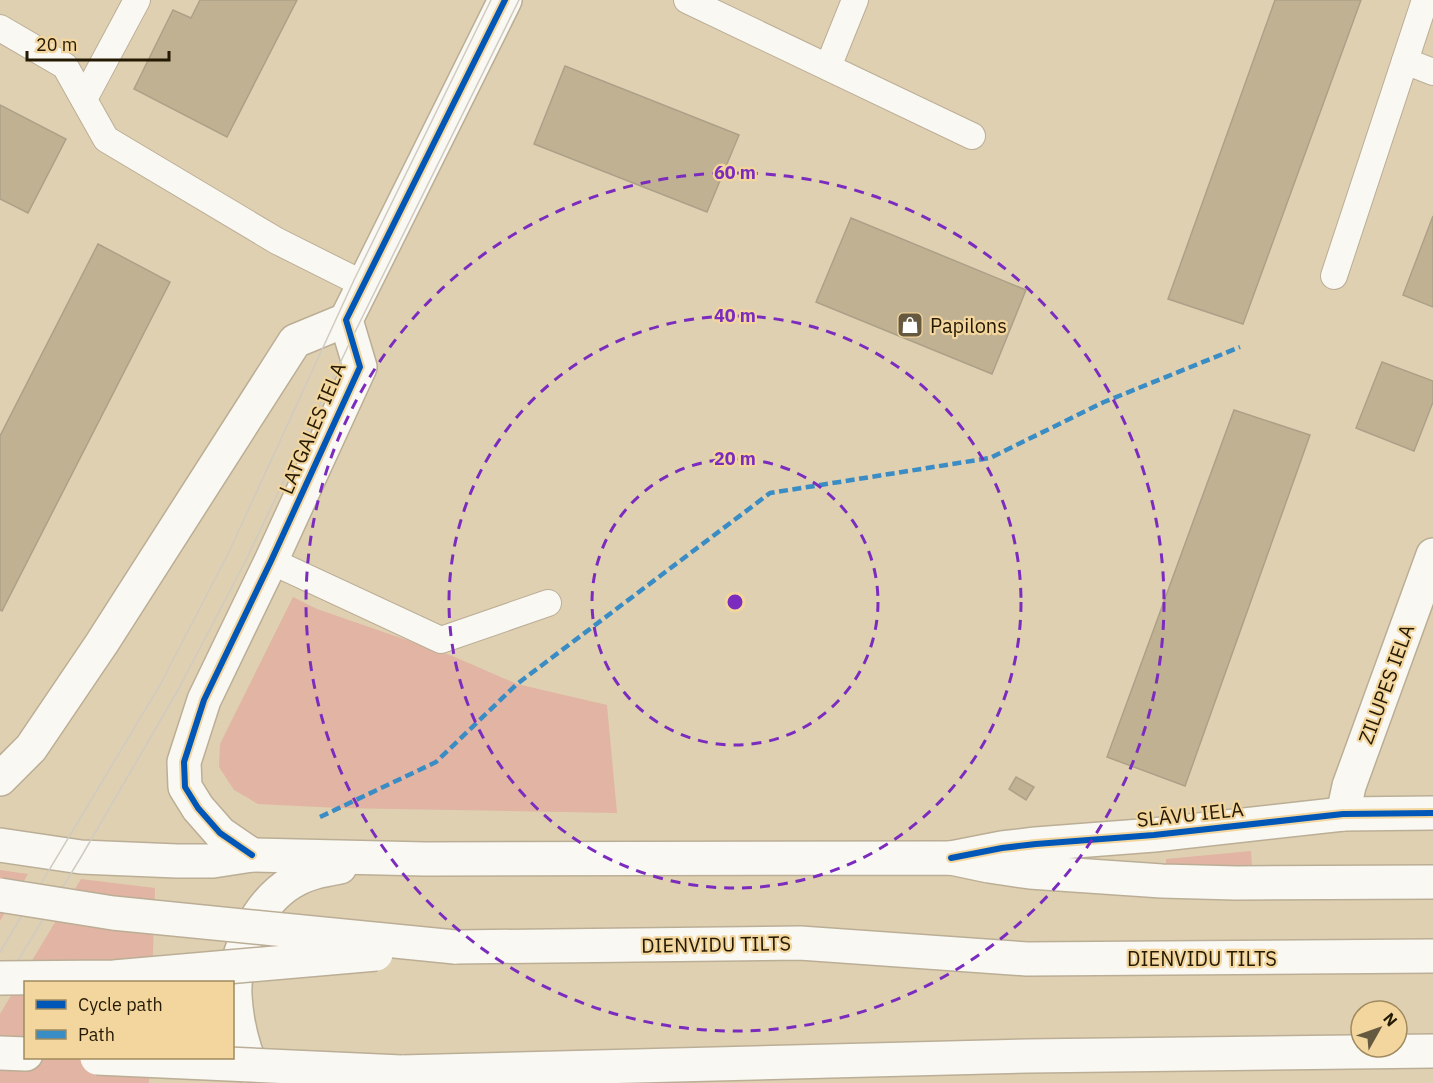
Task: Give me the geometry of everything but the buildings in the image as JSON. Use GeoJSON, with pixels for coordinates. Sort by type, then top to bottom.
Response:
{"type":"FeatureCollection","features":[{"type":"Feature","properties":{"kind":"main road"},"geometry":{"type":"LineString","coordinates":[[346,320],[505,0]]}},
{"type":"Feature","properties":{"kind":"main road","name":"LATGALES IELA"},"geometry":{"type":"LineString","coordinates":[[0,779],[38,738],[102,643],[295,341],[346,320],[360,367],[204,700],[184,762],[185,787],[198,808],[220,833],[252,855]]}},
{"type":"Feature","properties":{"kind":"main road","name":"ZILUPES IELA"},"geometry":{"type":"LineString","coordinates":[[1343,814],[1349,786],[1433,555]]}},
{"type":"Feature","properties":{"kind":"main road","name":"SLĀVU IELA"},"geometry":{"type":"LineString","coordinates":[[951,858],[1036,843],[1166,834],[1343,814],[1433,813]]}},
{"type":"Feature","properties":{"kind":"main road"},"geometry":{"type":"LineString","coordinates":[[0,845],[81,857],[177,861],[213,861],[252,855],[425,859],[951,858],[1030,872],[1162,881],[1433,882]]}},
{"type":"Feature","properties":{"kind":"main road"},"geometry":{"type":"LineString","coordinates":[[262,1083],[246,1053],[238,1022],[235,995],[244,943],[258,915],[274,894],[293,881],[313,872],[347,866],[425,859]]}},
{"type":"Feature","properties":{"kind":"main road"},"geometry":{"type":"LineString","coordinates":[[0,895],[113,913],[455,947]]}},
{"type":"Feature","properties":{"kind":"main road","name":"DIENVIDU TILTS"},"geometry":{"type":"LineString","coordinates":[[0,978],[114,977],[455,947],[800,943],[1027,959],[1433,956]]}},
{"type":"Feature","properties":{"kind":"main road"},"geometry":{"type":"LineString","coordinates":[[255,1083],[401,1072],[1028,1056],[1433,1052]]}},
{"type":"Feature","properties":{"kind":"main road"},"geometry":{"type":"LineString","coordinates":[[0,1053],[24,1054]]}},
{"type":"Feature","properties":{"kind":"main road"},"geometry":{"type":"LineString","coordinates":[[119,1059],[401,1072]]}},
{"type":"Feature","properties":{"kind":"lane"},"geometry":{"type":"LineString","coordinates":[[84,99],[137,0]]}},
{"type":"Feature","properties":{"kind":"lane"},"geometry":{"type":"LineString","coordinates":[[687,0],[972,136]]}},
{"type":"Feature","properties":{"kind":"lane"},"geometry":{"type":"LineString","coordinates":[[828,67],[855,0]]}},
{"type":"Feature","properties":{"kind":"lane"},"geometry":{"type":"LineString","coordinates":[[1334,276],[1425,0]]}},
{"type":"Feature","properties":{"kind":"lane"},"geometry":{"type":"LineString","coordinates":[[0,28],[65,66],[106,139],[277,241],[363,284]]}},
{"type":"Feature","properties":{"kind":"lane"},"geometry":{"type":"LineString","coordinates":[[1405,61],[1433,72]]}},
{"type":"Feature","properties":{"kind":"lane"},"geometry":{"type":"LineString","coordinates":[[271,561],[441,640],[548,603]]}},
{"type":"Feature","properties":{"kind":"shaded area"},"geometry":{"type":"Polygon","coordinates":[[[293,597],[317,609],[450,655],[517,684],[607,705],[617,813],[339,808],[258,804],[234,790],[219,767],[220,744],[293,597]]]}},
{"type":"Feature","properties":{"kind":"shaded area"},"geometry":{"type":"Polygon","coordinates":[[[1251,851],[1252,868],[1166,864],[1166,859],[1251,851]]]}},
{"type":"Feature","properties":{"kind":"shaded area"},"geometry":{"type":"Polygon","coordinates":[[[0,870],[28,874],[0,921],[0,870]]]}},
{"type":"Feature","properties":{"kind":"shaded area"},"geometry":{"type":"Polygon","coordinates":[[[81,879],[155,888],[152,981],[24,981],[24,1059],[150,1059],[149,1083],[0,1083],[0,1014],[81,879]]]}},
{"type":"Feature","properties":{"kind":"tram line"},"geometry":{"type":"LineString","coordinates":[[0,952],[160,685],[229,552],[354,280],[491,0]]}},
{"type":"Feature","properties":{"kind":"tram line"},"geometry":{"type":"LineString","coordinates":[[0,990],[178,690],[245,562],[352,338],[519,0]]}},
{"type":"Feature","properties":{"kind":"marked path"},"geometry":{"type":"LineString","coordinates":[[320,817],[436,762],[517,684],[770,493],[990,458],[1104,402],[1240,347]]}},
{"type":"Feature","properties":{"kind":"cycle path"},"geometry":{"type":"LineString","coordinates":[[252,855],[220,833],[198,808],[185,787],[184,762],[204,700],[360,367],[346,320],[505,0]]}},
{"type":"Feature","properties":{"kind":"cycle path"},"geometry":{"type":"LineString","coordinates":[[951,858],[1036,844],[1154,835],[1343,814],[1433,813]]}},
{"type":"Feature","properties":{"kind":"place","name":"Papilons"},"geometry":{"type":"Point","coordinates":[910,325]}}]}
